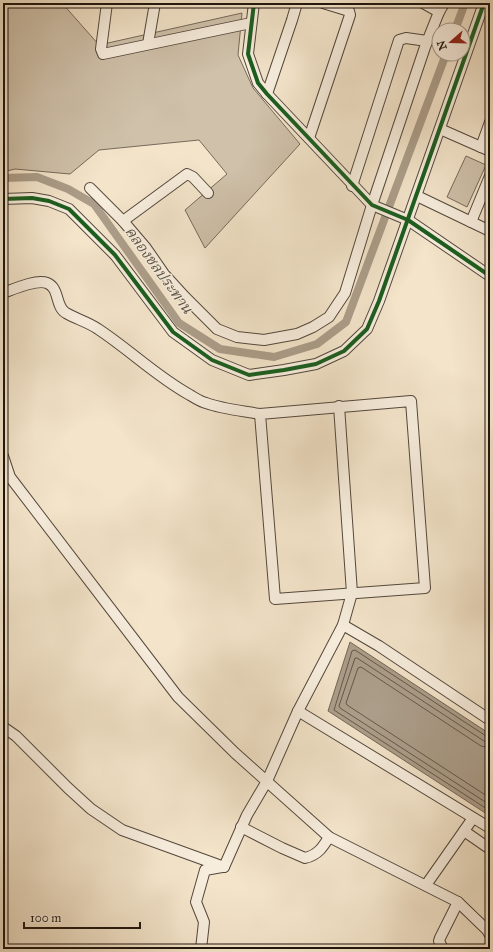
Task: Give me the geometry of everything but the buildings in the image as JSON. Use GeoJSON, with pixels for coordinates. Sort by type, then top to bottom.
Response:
{"type":"FeatureCollection","features":[{"type":"Feature","properties":{"kind":"street"},"geometry":{"type":"LineString","coordinates":[[107,3],[102,48],[103,54],[251,23]]}},
{"type":"Feature","properties":{"kind":"street"},"geometry":{"type":"LineString","coordinates":[[148,44],[154,3]]}},
{"type":"Feature","properties":{"kind":"street"},"geometry":{"type":"LineString","coordinates":[[254,3],[248,54],[258,83],[267,94],[352,186],[372,205],[408,220],[489,271]]}},
{"type":"Feature","properties":{"kind":"street"},"geometry":{"type":"LineString","coordinates":[[267,94],[297,3]]}},
{"type":"Feature","properties":{"kind":"street"},"geometry":{"type":"LineString","coordinates":[[309,138],[350,16],[349,11],[323,3]]}},
{"type":"Feature","properties":{"kind":"street"},"geometry":{"type":"LineString","coordinates":[[90,188],[123,221],[146,248],[164,274],[217,329],[237,337],[264,340],[297,334],[313,327],[329,317],[345,293],[372,205],[427,41],[441,7],[423,3]]}},
{"type":"Feature","properties":{"kind":"street"},"geometry":{"type":"LineString","coordinates":[[3,199],[32,198],[49,201],[69,209],[116,255],[173,332],[212,360],[249,375],[316,364],[344,351],[368,329],[380,301],[484,3]]}},
{"type":"Feature","properties":{"kind":"street"},"geometry":{"type":"LineString","coordinates":[[352,186],[399,40],[406,38],[427,41]]}},
{"type":"Feature","properties":{"kind":"street"},"geometry":{"type":"LineString","coordinates":[[440,128],[485,149],[490,122]]}},
{"type":"Feature","properties":{"kind":"street"},"geometry":{"type":"LineString","coordinates":[[123,221],[187,174],[193,177],[208,193]]}},
{"type":"Feature","properties":{"kind":"street"},"geometry":{"type":"LineString","coordinates":[[470,222],[490,176]]}},
{"type":"Feature","properties":{"kind":"street"},"geometry":{"type":"LineString","coordinates":[[417,196],[490,231]]}},
{"type":"Feature","properties":{"kind":"street"},"geometry":{"type":"LineString","coordinates":[[3,292],[42,282],[49,284],[56,291],[60,306],[64,312],[86,321],[99,329],[162,377],[181,390],[206,403],[260,414],[338,406],[411,401],[426,588],[275,599],[260,414]]}},
{"type":"Feature","properties":{"kind":"street"},"geometry":{"type":"LineString","coordinates":[[224,867],[247,815],[267,781],[298,711],[343,625],[352,593],[338,406]]}},
{"type":"Feature","properties":{"kind":"street"},"geometry":{"type":"LineString","coordinates":[[3,456],[7,479],[178,697],[235,753],[329,837],[458,902],[487,930],[490,935]]}},
{"type":"Feature","properties":{"kind":"street"},"geometry":{"type":"LineString","coordinates":[[343,625],[379,646],[490,720]]}},
{"type":"Feature","properties":{"kind":"street"},"geometry":{"type":"LineString","coordinates":[[298,711],[490,828]]}},
{"type":"Feature","properties":{"kind":"street"},"geometry":{"type":"LineString","coordinates":[[3,728],[16,736],[91,809],[122,830],[224,867]]}},
{"type":"Feature","properties":{"kind":"street"},"geometry":{"type":"LineString","coordinates":[[426,885],[473,818]]}},
{"type":"Feature","properties":{"kind":"street"},"geometry":{"type":"LineString","coordinates":[[241,827],[305,858],[314,855],[319,851],[329,837]]}},
{"type":"Feature","properties":{"kind":"street"},"geometry":{"type":"LineString","coordinates":[[464,831],[490,848]]}},
{"type":"Feature","properties":{"kind":"street"},"geometry":{"type":"LineString","coordinates":[[201,949],[204,922],[196,902],[205,870],[224,867]]}},
{"type":"Feature","properties":{"kind":"street"},"geometry":{"type":"LineString","coordinates":[[443,949],[440,943],[440,938],[458,902]]}},
{"type":"Feature","properties":{"kind":"shaded area"},"geometry":{"type":"Polygon","coordinates":[[[3,3],[62,3],[99,45],[242,13],[238,55],[253,88],[300,144],[205,248],[185,210],[227,174],[199,140],[99,150],[70,174],[15,169],[3,172],[3,3]]]}},
{"type":"Feature","properties":{"kind":"shaded area"},"geometry":{"type":"Polygon","coordinates":[[[466,156],[486,165],[467,207],[447,197],[466,156]]]}},
{"type":"Feature","properties":{"kind":"water"},"geometry":{"type":"Polygon","coordinates":[[[350,642],[490,734],[490,816],[328,711],[350,642]]]}},
{"type":"Feature","properties":{"kind":"waterway","name":"คลองชลประทาน"},"geometry":{"type":"LineString","coordinates":[[458,22],[465,3]]}},
{"type":"Feature","properties":{"kind":"waterway","name":"คลองชลประทาน"},"geometry":{"type":"LineString","coordinates":[[3,178],[37,177],[68,189],[94,204],[179,323],[220,349],[274,357],[317,344],[346,322],[443,62]]}},
{"type":"Feature","properties":{"kind":"cycle path"},"geometry":{"type":"LineString","coordinates":[[254,3],[248,54],[258,83],[267,94],[372,205],[408,220],[490,276]]}},
{"type":"Feature","properties":{"kind":"cycle path"},"geometry":{"type":"LineString","coordinates":[[3,199],[32,198],[49,201],[69,209],[115,255],[173,332],[212,360],[249,375],[316,364],[344,351],[367,329],[379,301],[484,3]]}}]}
